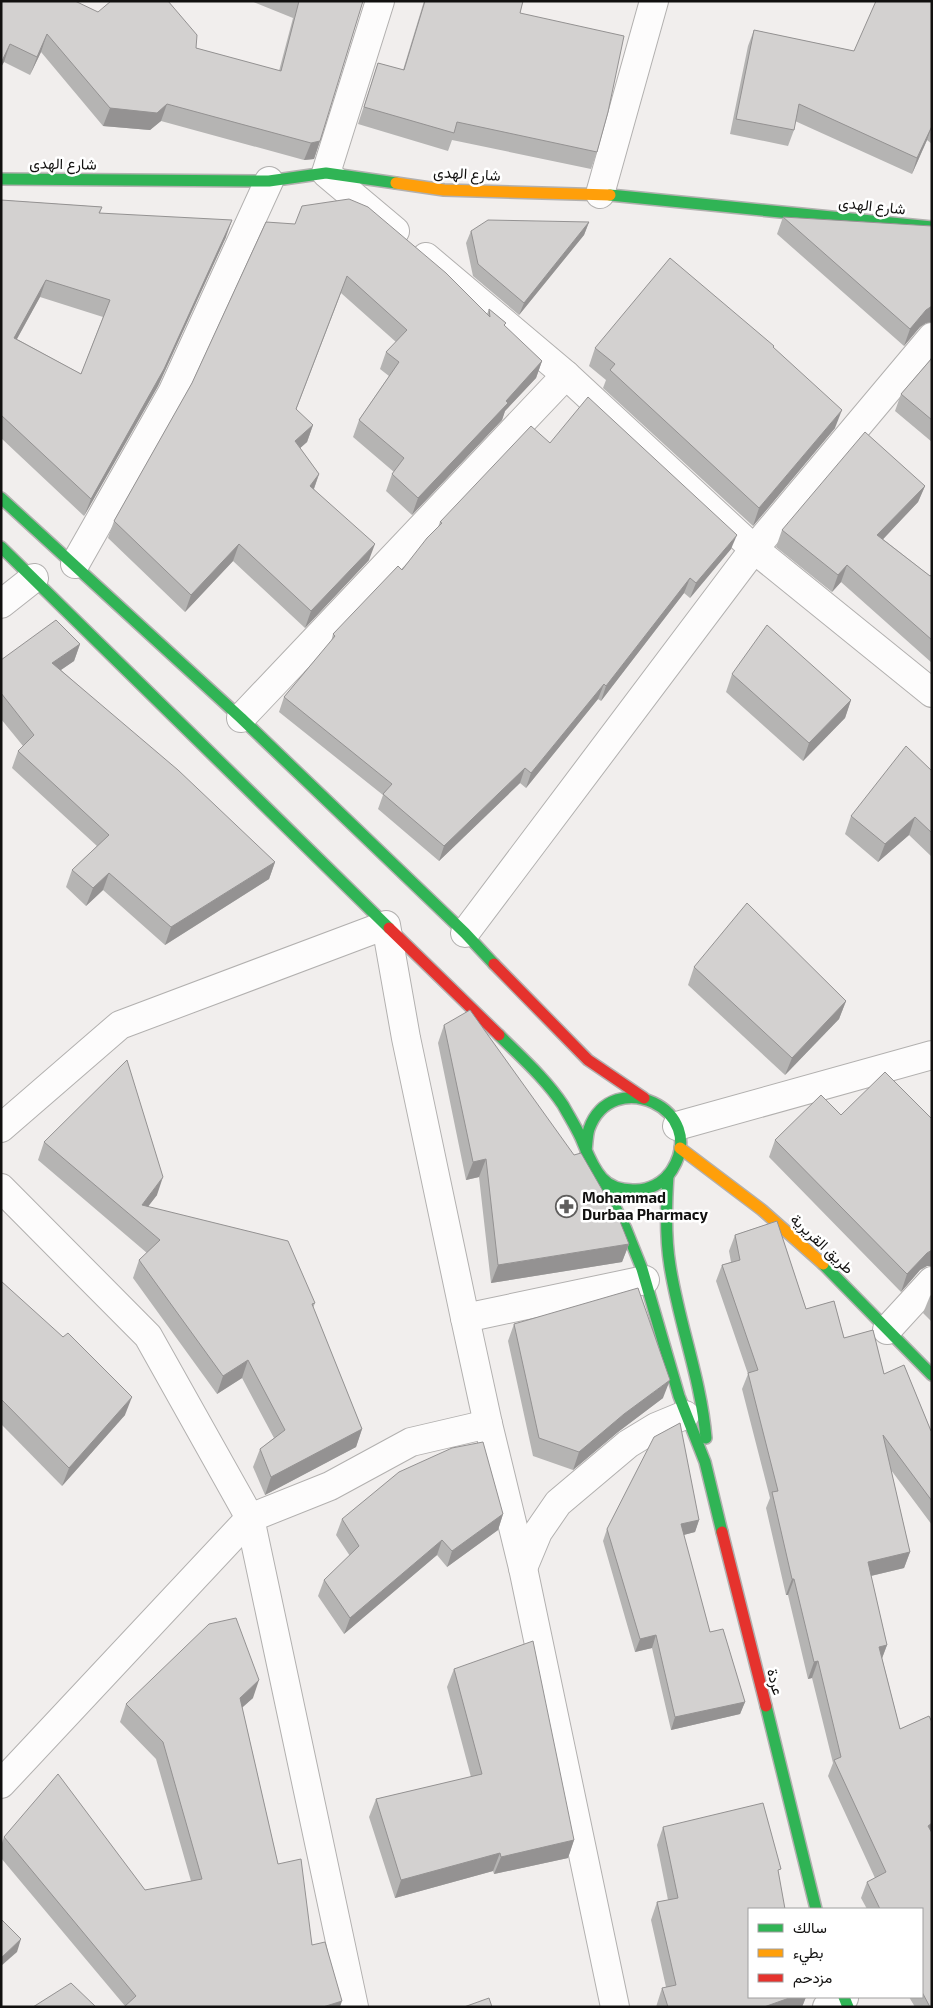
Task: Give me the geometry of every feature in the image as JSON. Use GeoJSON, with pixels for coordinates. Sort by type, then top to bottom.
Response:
{"type":"FeatureCollection","features":[{"type":"Feature","properties":{"kind":"street"},"geometry":{"type":"LineString","coordinates":[[380,1],[326,173],[566,375],[754,549],[932,693]]}},
{"type":"Feature","properties":{"kind":"street"},"geometry":{"type":"LineString","coordinates":[[600,194],[654,1]]}},
{"type":"Feature","properties":{"kind":"street","name":"شارع الهدى"},"geometry":{"type":"LineString","coordinates":[[1,179],[269,181],[326,173],[444,190],[600,194],[932,227]]}},
{"type":"Feature","properties":{"kind":"street"},"geometry":{"type":"LineString","coordinates":[[75,564],[172,393],[269,181]]}},
{"type":"Feature","properties":{"kind":"street"},"geometry":{"type":"LineString","coordinates":[[465,933],[754,549],[932,337]]}},
{"type":"Feature","properties":{"kind":"street"},"geometry":{"type":"LineString","coordinates":[[241,718],[566,375]]}},
{"type":"Feature","properties":{"kind":"street"},"geometry":{"type":"LineString","coordinates":[[1,498],[241,718],[465,933],[588,1060],[615,1080],[669,1113],[679,1137],[676,1162],[668,1175],[659,1183],[647,1189],[635,1191],[623,1190],[610,1185],[600,1177]]}},
{"type":"Feature","properties":{"kind":"street"},"geometry":{"type":"LineString","coordinates":[[1,547],[536,1072],[565,1109],[589,1160],[600,1177],[621,1219],[645,1280],[685,1415],[705,1462]]}},
{"type":"Feature","properties":{"kind":"street"},"geometry":{"type":"LineString","coordinates":[[1,604],[34,578]]}},
{"type":"Feature","properties":{"kind":"street"},"geometry":{"type":"LineString","coordinates":[[1,1128],[120,1025],[386,925]]}},
{"type":"Feature","properties":{"kind":"street"},"geometry":{"type":"LineString","coordinates":[[386,925],[406,1038],[465,1318],[488,1424],[524,1568],[615,2007]]}},
{"type":"Feature","properties":{"kind":"street"},"geometry":{"type":"LineString","coordinates":[[679,1137],[932,1056]]}},
{"type":"Feature","properties":{"kind":"street"},"geometry":{"type":"LineString","coordinates":[[586,1151],[586,1138],[590,1125],[601,1110],[618,1099],[630,1096],[644,1098]]}},
{"type":"Feature","properties":{"kind":"street","name":"طريق القريرية"},"geometry":{"type":"LineString","coordinates":[[679,1137],[789,1232],[932,1375]]}},
{"type":"Feature","properties":{"kind":"street"},"geometry":{"type":"LineString","coordinates":[[668,1175],[666,1226],[668,1252],[675,1294],[702,1403],[706,1433],[705,1462]]}},
{"type":"Feature","properties":{"kind":"street"},"geometry":{"type":"LineString","coordinates":[[1,1188],[148,1336],[250,1518],[354,2007]]}},
{"type":"Feature","properties":{"kind":"street"},"geometry":{"type":"LineString","coordinates":[[465,1318],[645,1280]]}},
{"type":"Feature","properties":{"kind":"street"},"geometry":{"type":"LineString","coordinates":[[887,1330],[932,1281]]}},
{"type":"Feature","properties":{"kind":"street"},"geometry":{"type":"LineString","coordinates":[[524,1568],[538,1532],[558,1502],[635,1440],[656,1427],[685,1415]]}},
{"type":"Feature","properties":{"kind":"street"},"geometry":{"type":"LineString","coordinates":[[1,1784],[250,1518],[330,1486],[411,1442],[488,1424]]}},
{"type":"Feature","properties":{"kind":"street","name":"عردة"},"geometry":{"type":"LineString","coordinates":[[705,1462],[816,1908]]}},
{"type":"Feature","properties":{"kind":"building"},"geometry":{"type":"Polygon","coordinates":[[[1,1],[75,1],[98,12],[111,1],[168,1],[197,35],[196,48],[281,71],[299,1],[363,1],[320,141],[311,143],[167,104],[157,113],[110,108],[47,34],[37,57],[10,44],[1,63],[1,1]]]}},
{"type":"Feature","properties":{"kind":"building"},"geometry":{"type":"Polygon","coordinates":[[[425,1],[523,1],[520,13],[624,36],[608,112],[597,152],[457,122],[454,133],[364,107],[378,63],[404,70],[425,1]]]}},
{"type":"Feature","properties":{"kind":"building"},"geometry":{"type":"Polygon","coordinates":[[[876,1],[932,1],[932,126],[917,158],[799,104],[794,130],[736,119],[754,30],[854,51],[876,1]]]}},
{"type":"Feature","properties":{"kind":"building"},"geometry":{"type":"Polygon","coordinates":[[[349,199],[368,207],[446,273],[490,317],[489,309],[506,323],[504,325],[542,361],[506,401],[508,403],[418,498],[392,474],[404,458],[359,420],[399,362],[386,352],[407,330],[347,276],[296,409],[313,425],[295,441],[319,474],[310,486],[375,544],[311,611],[239,544],[191,595],[114,521],[192,383],[266,222],[295,224],[302,206],[349,199]]]}},
{"type":"Feature","properties":{"kind":"building"},"geometry":{"type":"Polygon","coordinates":[[[1,200],[102,207],[99,213],[232,220],[164,369],[91,499],[1,415],[1,200]],[[46,280],[14,338],[81,374],[110,300],[46,280]]]}},
{"type":"Feature","properties":{"kind":"building"},"geometry":{"type":"Polygon","coordinates":[[[783,217],[932,226],[932,306],[926,310],[910,329],[783,217]]]}},
{"type":"Feature","properties":{"kind":"building"},"geometry":{"type":"Polygon","coordinates":[[[488,220],[589,222],[524,303],[478,264],[471,231],[488,220]]]}},
{"type":"Feature","properties":{"kind":"building"},"geometry":{"type":"Polygon","coordinates":[[[670,258],[774,346],[842,410],[759,508],[610,370],[615,364],[595,348],[670,258]]]}},
{"type":"Feature","properties":{"kind":"building"},"geometry":{"type":"Polygon","coordinates":[[[932,358],[932,420],[901,394],[932,358]]]}},
{"type":"Feature","properties":{"kind":"building"},"geometry":{"type":"Polygon","coordinates":[[[588,397],[737,535],[696,583],[690,578],[606,686],[604,684],[531,773],[525,768],[444,846],[383,794],[392,784],[284,697],[335,636],[333,634],[398,566],[402,570],[427,538],[442,523],[440,522],[531,426],[550,443],[588,397]]]}},
{"type":"Feature","properties":{"kind":"building"},"geometry":{"type":"Polygon","coordinates":[[[865,432],[925,486],[877,535],[930,576],[932,575],[932,640],[847,565],[838,575],[782,530],[865,432]]]}},
{"type":"Feature","properties":{"kind":"building"},"geometry":{"type":"Polygon","coordinates":[[[56,620],[80,644],[52,663],[178,770],[275,862],[171,927],[109,873],[93,888],[72,870],[109,835],[18,751],[34,735],[1,693],[1,660],[56,620]]]}},
{"type":"Feature","properties":{"kind":"building"},"geometry":{"type":"Polygon","coordinates":[[[767,625],[851,700],[809,743],[732,674],[767,625]]]}},
{"type":"Feature","properties":{"kind":"building"},"geometry":{"type":"Polygon","coordinates":[[[906,746],[932,771],[932,833],[915,817],[885,844],[851,816],[906,746]]]}},
{"type":"Feature","properties":{"kind":"building"},"geometry":{"type":"Polygon","coordinates":[[[747,903],[846,1001],[792,1058],[694,967],[747,903]]]}},
{"type":"Feature","properties":{"kind":"building"},"geometry":{"type":"Polygon","coordinates":[[[470,1010],[574,1155],[581,1153],[619,1219],[629,1244],[498,1265],[486,1159],[473,1162],[444,1025],[470,1010]]]}},
{"type":"Feature","properties":{"kind":"building"},"geometry":{"type":"Polygon","coordinates":[[[127,1060],[163,1177],[142,1205],[288,1241],[315,1303],[312,1304],[362,1429],[271,1477],[260,1449],[285,1430],[248,1360],[223,1376],[139,1260],[160,1240],[44,1142],[127,1060]]]}},
{"type":"Feature","properties":{"kind":"building"},"geometry":{"type":"Polygon","coordinates":[[[885,1072],[932,1119],[932,1250],[907,1274],[775,1140],[821,1095],[841,1115],[885,1072]]]}},
{"type":"Feature","properties":{"kind":"building"},"geometry":{"type":"Polygon","coordinates":[[[777,1221],[806,1309],[834,1301],[844,1338],[873,1330],[884,1374],[904,1365],[932,1431],[932,1501],[883,1435],[910,1552],[868,1562],[887,1645],[879,1647],[900,1729],[929,1716],[932,1722],[932,1823],[928,1826],[932,1833],[932,2007],[930,2007],[923,1994],[923,1908],[880,1908],[867,1882],[886,1872],[834,1760],[841,1757],[818,1661],[814,1662],[794,1579],[792,1579],[772,1492],[778,1491],[748,1373],[758,1370],[722,1265],[740,1260],[735,1235],[777,1221]]]}},
{"type":"Feature","properties":{"kind":"building"},"geometry":{"type":"Polygon","coordinates":[[[1,1281],[63,1337],[68,1333],[132,1397],[69,1468],[1,1399],[1,1281]]]}},
{"type":"Feature","properties":{"kind":"building"},"geometry":{"type":"Polygon","coordinates":[[[638,1288],[670,1380],[624,1414],[579,1452],[539,1438],[514,1324],[638,1288]]]}},
{"type":"Feature","properties":{"kind":"building"},"geometry":{"type":"Polygon","coordinates":[[[680,1423],[699,1520],[681,1524],[710,1632],[723,1629],[745,1702],[675,1717],[656,1635],[640,1639],[607,1529],[654,1437],[680,1423]]]}},
{"type":"Feature","properties":{"kind":"building"},"geometry":{"type":"Polygon","coordinates":[[[483,1442],[503,1514],[452,1551],[442,1540],[350,1618],[324,1580],[359,1546],[342,1519],[399,1472],[452,1448],[483,1442]]]}},
{"type":"Feature","properties":{"kind":"building"},"geometry":{"type":"Polygon","coordinates":[[[236,1618],[259,1680],[240,1698],[278,1864],[301,1859],[312,1945],[325,1942],[342,2001],[323,2007],[124,2007],[136,1996],[4,1837],[58,1774],[145,1890],[202,1879],[163,1742],[126,1704],[209,1624],[236,1618]]]}},
{"type":"Feature","properties":{"kind":"building"},"geometry":{"type":"Polygon","coordinates":[[[533,1641],[574,1840],[501,1857],[500,1853],[401,1880],[376,1799],[482,1774],[454,1669],[533,1641]]]}},
{"type":"Feature","properties":{"kind":"building"},"geometry":{"type":"Polygon","coordinates":[[[763,1803],[781,1869],[778,1870],[785,1908],[748,1908],[748,1998],[789,1998],[764,2007],[668,2007],[662,1988],[676,1985],[657,1902],[678,1898],[663,1827],[763,1803]]]}},
{"type":"Feature","properties":{"kind":"building"},"geometry":{"type":"Polygon","coordinates":[[[1,1919],[21,1939],[1,1958],[1,1919]]]}},
{"type":"Feature","properties":{"kind":"building"},"geometry":{"type":"Polygon","coordinates":[[[71,1983],[96,2007],[33,2007],[71,1983]]]}},
{"type":"Feature","properties":{"kind":"building"},"geometry":{"type":"Polygon","coordinates":[[[489,1998],[492,2007],[464,2007],[489,1998]]]}},
{"type":"Feature","properties":{"kind":"traffic: fast"},"geometry":{"type":"LineString","coordinates":[[1,179],[269,181],[326,173],[396,183]]}},
{"type":"Feature","properties":{"kind":"traffic: fast"},"geometry":{"type":"LineString","coordinates":[[610,195],[932,227]]}},
{"type":"Feature","properties":{"kind":"traffic: fast"},"geometry":{"type":"LineString","coordinates":[[1,498],[241,718],[465,933],[494,964]]}},
{"type":"Feature","properties":{"kind":"traffic: fast"},"geometry":{"type":"LineString","coordinates":[[1,547],[389,928]]}},
{"type":"Feature","properties":{"kind":"traffic: fast"},"geometry":{"type":"LineString","coordinates":[[499,1035],[533,1068],[556,1095],[577,1130],[585,1149],[588,1154],[595,1169],[612,1186],[639,1190],[650,1188],[665,1179],[672,1170],[680,1148],[678,1129],[669,1113],[653,1103],[635,1098],[617,1100],[601,1110],[589,1129],[587,1137],[586,1148],[586,1151]]}},
{"type":"Feature","properties":{"kind":"traffic: fast"},"geometry":{"type":"LineString","coordinates":[[668,1175],[666,1220],[670,1266],[700,1394],[706,1438]]}},
{"type":"Feature","properties":{"kind":"traffic: fast"},"geometry":{"type":"LineString","coordinates":[[600,1177],[626,1229],[642,1269],[679,1396],[705,1462],[722,1532]]}},
{"type":"Feature","properties":{"kind":"traffic: fast"},"geometry":{"type":"LineString","coordinates":[[823,1264],[932,1375]]}},
{"type":"Feature","properties":{"kind":"traffic: fast"},"geometry":{"type":"LineString","coordinates":[[766,1706],[816,1908]]}},
{"type":"Feature","properties":{"kind":"traffic: fast"},"geometry":{"type":"LineString","coordinates":[[844,1998],[848,2007]]}},
{"type":"Feature","properties":{"kind":"traffic: slow"},"geometry":{"type":"LineString","coordinates":[[396,183],[444,190],[610,195]]}},
{"type":"Feature","properties":{"kind":"traffic: slow"},"geometry":{"type":"LineString","coordinates":[[680,1148],[762,1210],[823,1264]]}},
{"type":"Feature","properties":{"kind":"traffic: jam"},"geometry":{"type":"LineString","coordinates":[[389,928],[499,1035]]}},
{"type":"Feature","properties":{"kind":"traffic: jam"},"geometry":{"type":"LineString","coordinates":[[494,964],[588,1060],[644,1098]]}},
{"type":"Feature","properties":{"kind":"traffic: jam"},"geometry":{"type":"LineString","coordinates":[[722,1532],[766,1706]]}},
{"type":"Feature","properties":{"kind":"place","name":"Mohammad Durbaa Pharmacy"},"geometry":{"type":"Point","coordinates":[566,1207]}}]}
